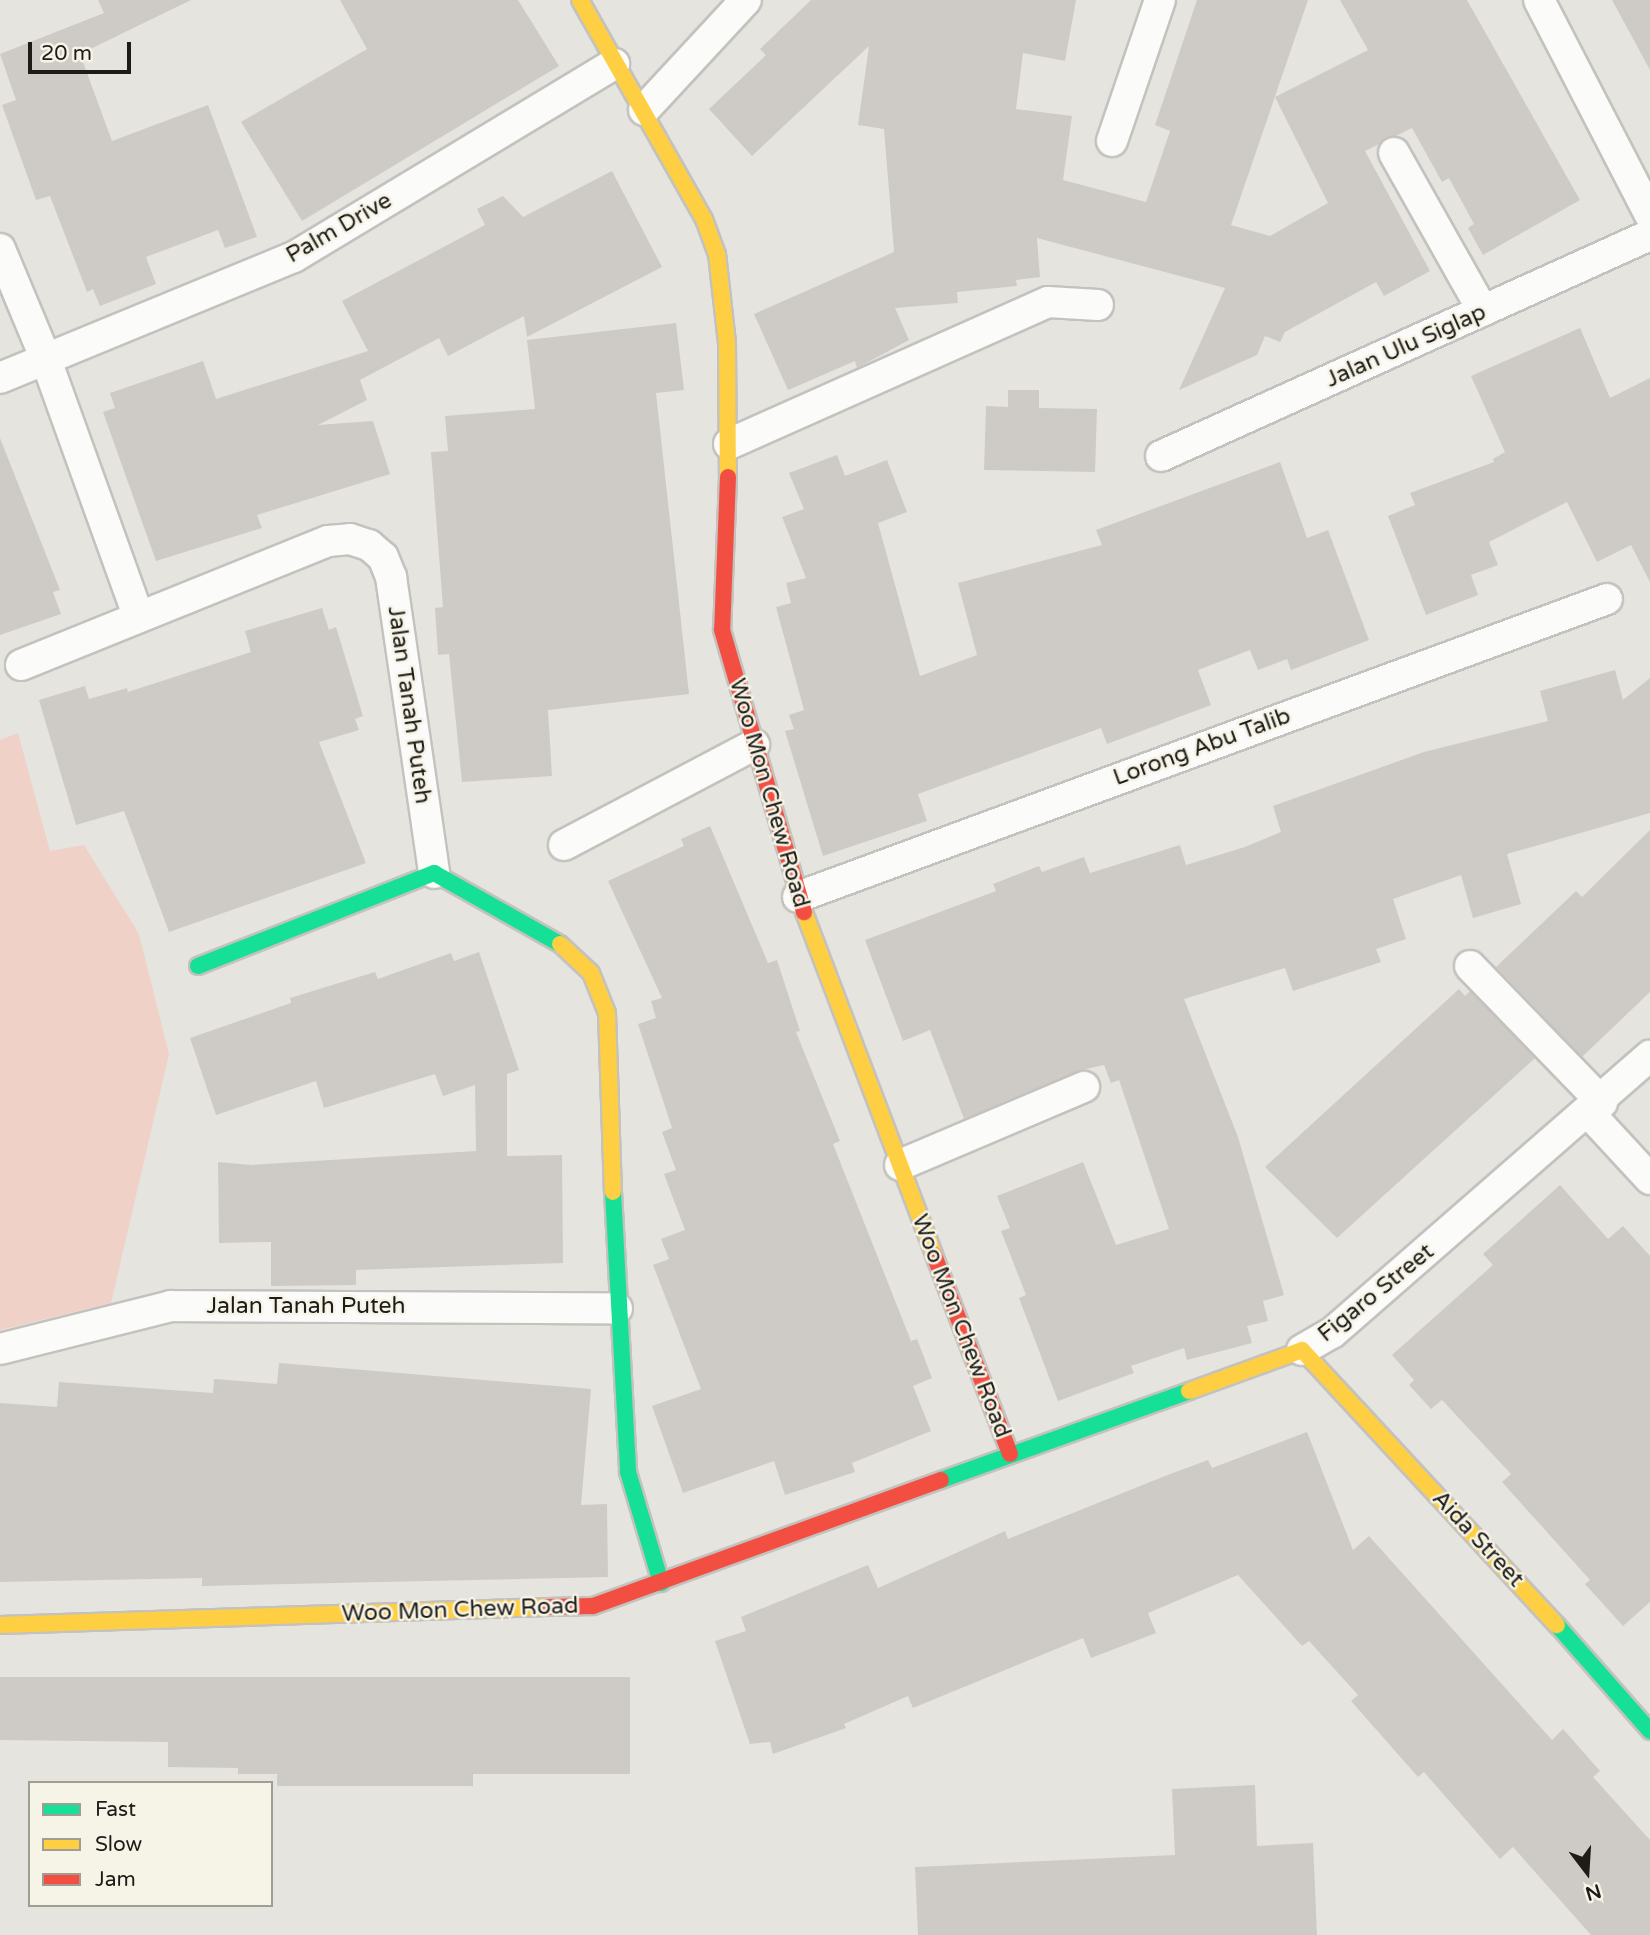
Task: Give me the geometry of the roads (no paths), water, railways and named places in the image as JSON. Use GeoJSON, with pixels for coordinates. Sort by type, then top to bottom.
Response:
{"type":"FeatureCollection","features":[{"type":"Feature","properties":{"kind":"street","name":"Woo Mon Chew Road"},"geometry":{"type":"LineString","coordinates":[[0,1625],[593,1606],[1010,1454],[798,897],[722,630],[729,444],[727,342],[717,254],[704,219],[580,0]]}},
{"type":"Feature","properties":{"kind":"street"},"geometry":{"type":"LineString","coordinates":[[644,110],[746,0]]}},
{"type":"Feature","properties":{"kind":"street"},"geometry":{"type":"LineString","coordinates":[[1112,141],[1160,0]]}},
{"type":"Feature","properties":{"kind":"street"},"geometry":{"type":"LineString","coordinates":[[1539,0],[1650,215]]}},
{"type":"Feature","properties":{"kind":"street","name":"Palm Drive"},"geometry":{"type":"LineString","coordinates":[[0,377],[294,257],[614,64]]}},
{"type":"Feature","properties":{"kind":"street"},"geometry":{"type":"LineString","coordinates":[[1394,153],[1483,311]]}},
{"type":"Feature","properties":{"kind":"street","name":"Jalan Ulu Siglap"},"geometry":{"type":"LineString","coordinates":[[1161,456],[1650,235]]}},
{"type":"Feature","properties":{"kind":"street"},"geometry":{"type":"LineString","coordinates":[[0,249],[45,357],[138,616],[21,665]]}},
{"type":"Feature","properties":{"kind":"street"},"geometry":{"type":"LineString","coordinates":[[729,444],[1048,302],[1098,305]]}},
{"type":"Feature","properties":{"kind":"street","name":"Jalan Tanah Puteh"},"geometry":{"type":"LineString","coordinates":[[138,616],[328,541],[350,539],[369,545],[383,557],[391,577],[434,873]]}},
{"type":"Feature","properties":{"kind":"street","name":"Lorong Abu Talib"},"geometry":{"type":"LineString","coordinates":[[798,897],[1607,599]]}},
{"type":"Feature","properties":{"kind":"street"},"geometry":{"type":"LineString","coordinates":[[564,845],[754,745]]}},
{"type":"Feature","properties":{"kind":"street"},"geometry":{"type":"LineString","coordinates":[[198,966],[434,873],[578,956],[603,996],[617,1308],[628,1472],[661,1583]]}},
{"type":"Feature","properties":{"kind":"street"},"geometry":{"type":"LineString","coordinates":[[1470,966],[1595,1107],[1650,1179]]}},
{"type":"Feature","properties":{"kind":"street","name":"Figaro Street"},"geometry":{"type":"LineString","coordinates":[[1010,1454],[1301,1350],[1332,1333],[1595,1107],[1650,1056]]}},
{"type":"Feature","properties":{"kind":"street"},"geometry":{"type":"LineString","coordinates":[[900,1165],[1084,1087]]}},
{"type":"Feature","properties":{"kind":"street","name":"Jalan Tanah Puteh"},"geometry":{"type":"LineString","coordinates":[[0,1349],[171,1306],[617,1308]]}},
{"type":"Feature","properties":{"kind":"street","name":"Aida Street"},"geometry":{"type":"LineString","coordinates":[[1301,1350],[1494,1554],[1650,1731]]}}]}
